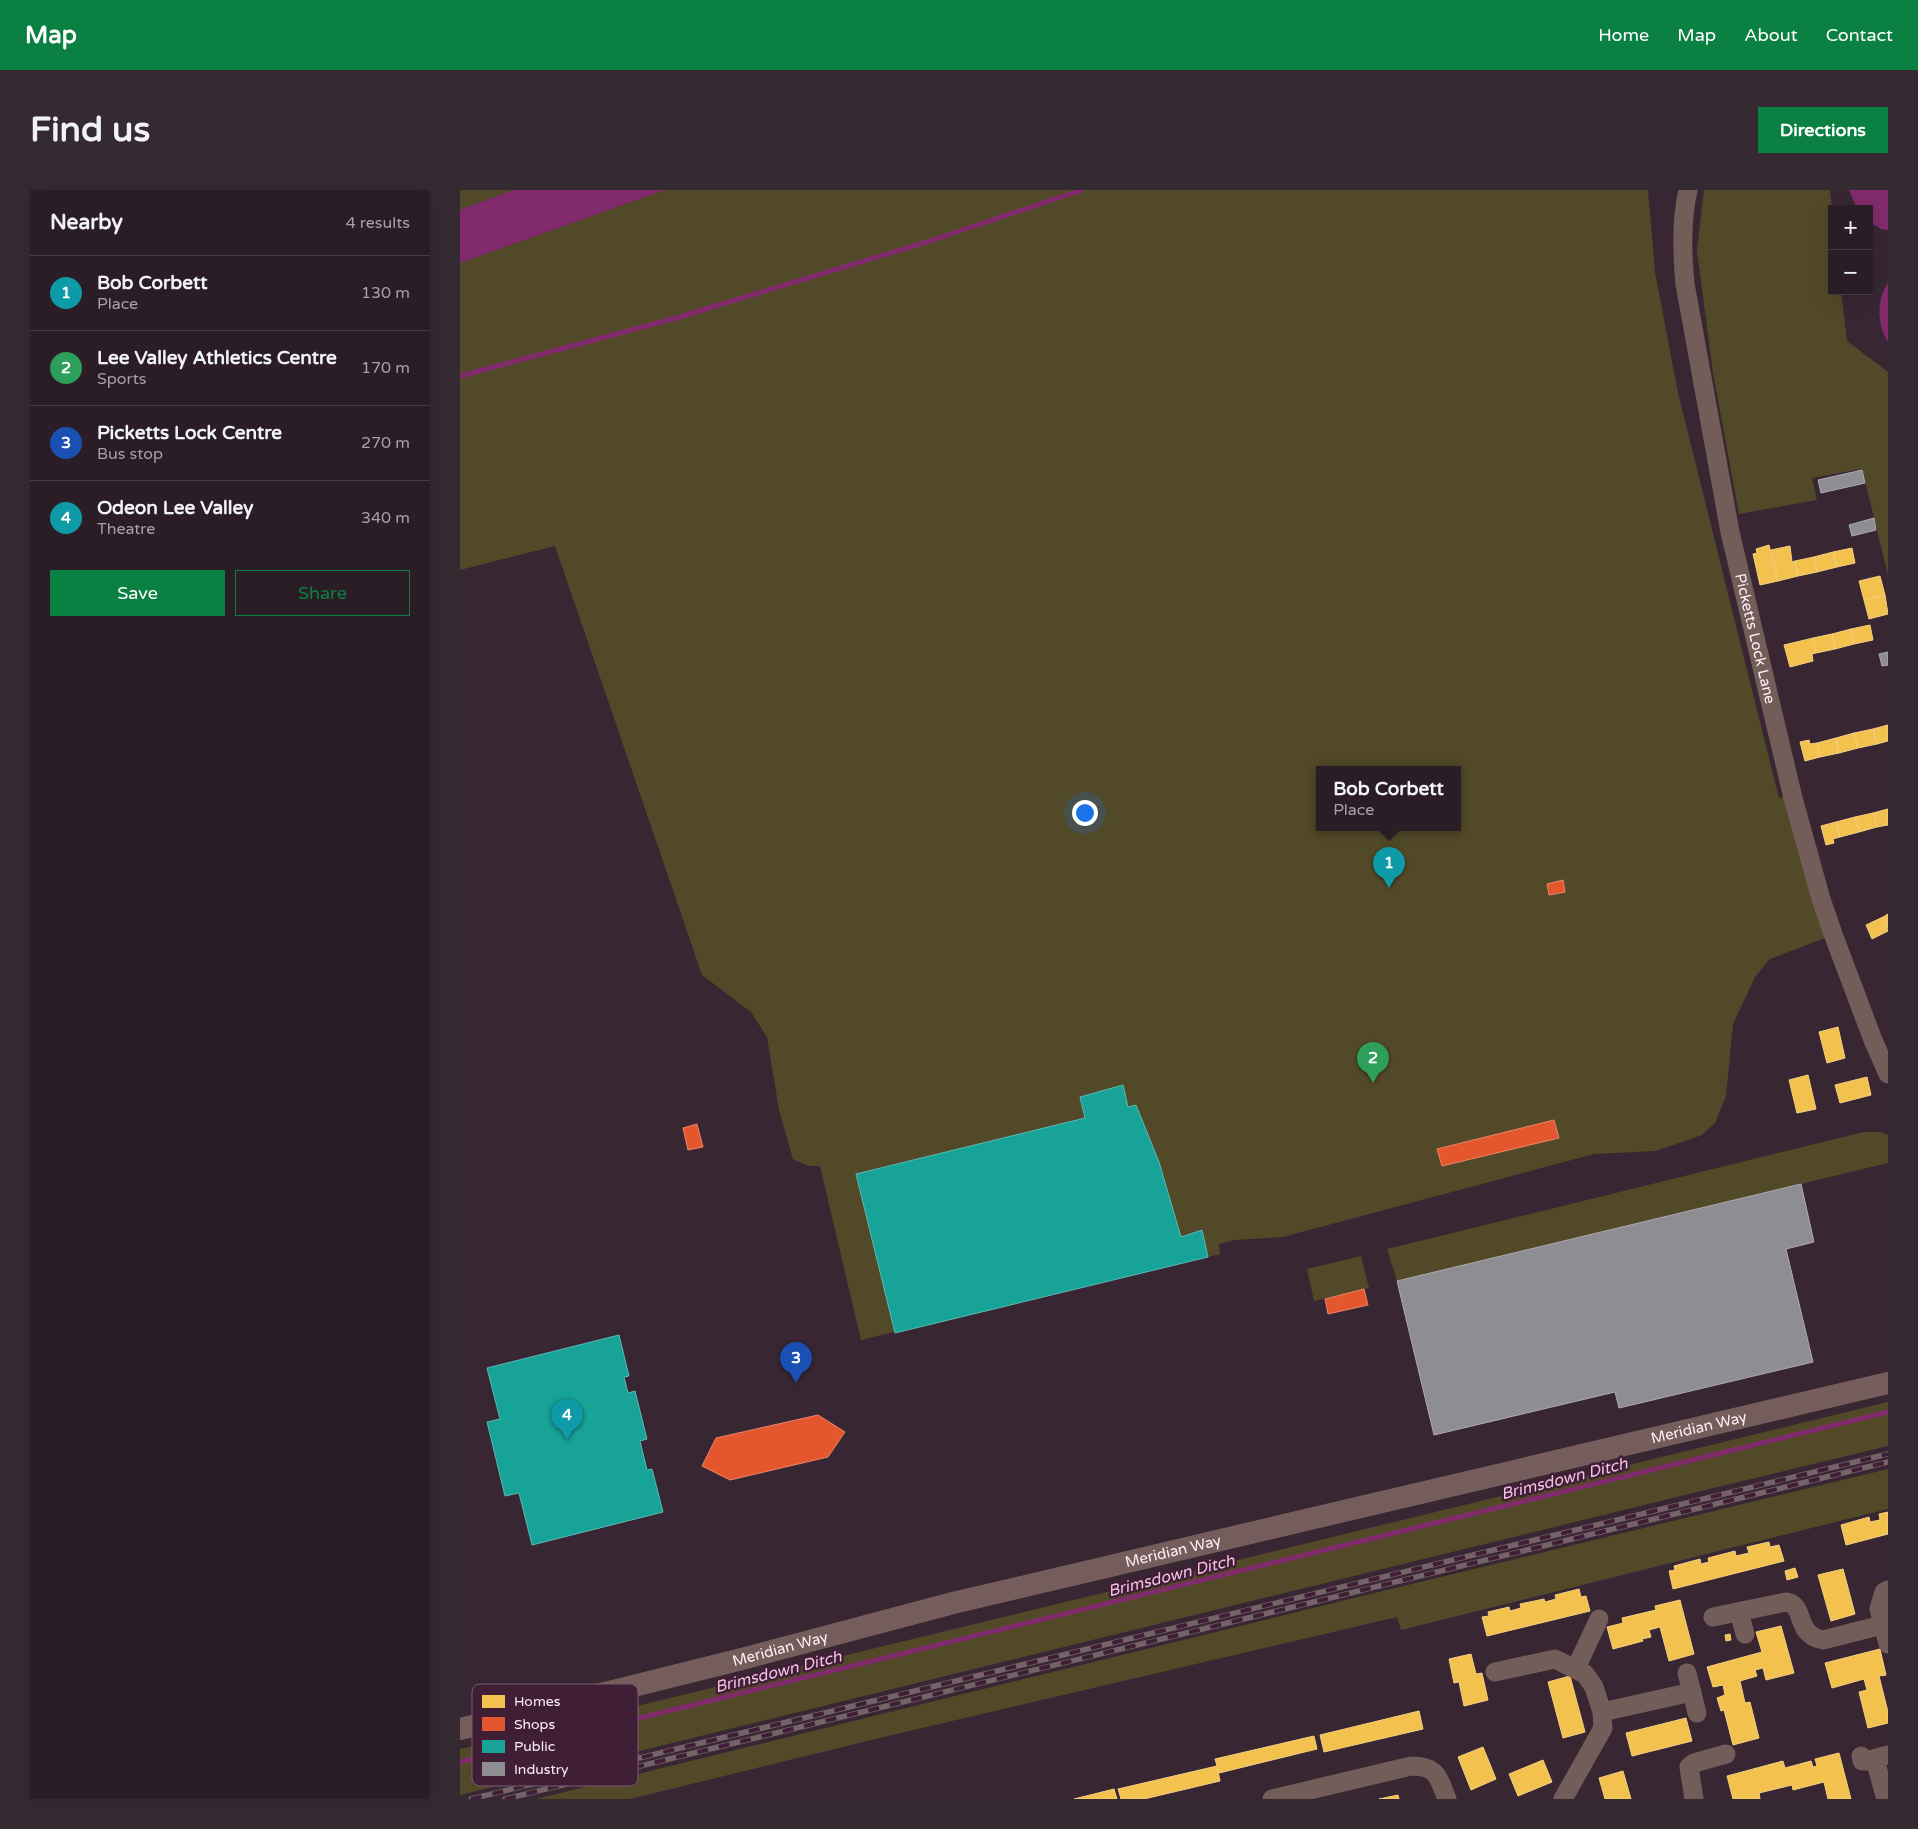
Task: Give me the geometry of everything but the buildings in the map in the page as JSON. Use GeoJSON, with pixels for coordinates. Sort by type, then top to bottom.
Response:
{"type":"FeatureCollection","features":[{"type":"Feature","properties":{"kind":"main road","name":"Meridian Way"},"geometry":{"type":"LineString","coordinates":[[638,1685],[953,1603],[1888,1383]]}},
{"type":"Feature","properties":{"kind":"street","name":"Picketts Lock Lane"},"geometry":{"type":"LineString","coordinates":[[1688,190],[1684,218],[1683,262],[1685,284],[1730,532],[1793,798],[1818,890],[1850,982],[1888,1074]]}},
{"type":"Feature","properties":{"kind":"street"},"geometry":{"type":"LineString","coordinates":[[1888,1590],[1884,1592],[1879,1608],[1888,1644]]}},
{"type":"Feature","properties":{"kind":"street"},"geometry":{"type":"LineString","coordinates":[[1713,1618],[1786,1602],[1792,1603],[1796,1607],[1804,1628],[1809,1635],[1823,1640],[1882,1624]]}},
{"type":"Feature","properties":{"kind":"street"},"geometry":{"type":"LineString","coordinates":[[1739,1612],[1746,1634]]}},
{"type":"Feature","properties":{"kind":"street"},"geometry":{"type":"LineString","coordinates":[[1576,1668],[1598,1619]]}},
{"type":"Feature","properties":{"kind":"street"},"geometry":{"type":"LineString","coordinates":[[1495,1672],[1555,1659],[1576,1668],[1590,1680],[1594,1687],[1602,1712],[1603,1728],[1563,1799]]}},
{"type":"Feature","properties":{"kind":"street"},"geometry":{"type":"LineString","coordinates":[[1687,1673],[1697,1713]]}},
{"type":"Feature","properties":{"kind":"street"},"geometry":{"type":"LineString","coordinates":[[1602,1712],[1692,1692]]}},
{"type":"Feature","properties":{"kind":"street"},"geometry":{"type":"LineString","coordinates":[[1694,1799],[1689,1767],[1694,1763],[1726,1754]]}},
{"type":"Feature","properties":{"kind":"street"},"geometry":{"type":"LineString","coordinates":[[1875,1757],[1886,1799]]}},
{"type":"Feature","properties":{"kind":"street"},"geometry":{"type":"LineString","coordinates":[[1272,1799],[1411,1766],[1423,1766],[1428,1767],[1438,1777],[1448,1799]]}},
{"type":"Feature","properties":{"kind":"shaded area"},"geometry":{"type":"Polygon","coordinates":[[[460,190],[513,190],[460,210],[460,190]]]}},
{"type":"Feature","properties":{"kind":"shaded area"},"geometry":{"type":"Polygon","coordinates":[[[513,190],[665,190],[460,263],[460,210],[513,190]]]}},
{"type":"Feature","properties":{"kind":"shaded area"},"geometry":{"type":"Polygon","coordinates":[[[665,190],[1648,190],[1655,272],[1678,393],[1779,798],[1784,797],[1825,938],[1770,959],[1755,977],[1733,1024],[1726,1096],[1715,1123],[1702,1135],[1656,1151],[1594,1154],[1283,1237],[1234,1240],[1219,1244],[1220,1254],[861,1340],[820,1166],[808,1166],[793,1159],[779,1110],[767,1037],[751,1012],[702,975],[555,546],[460,570],[460,263],[665,190]]]}},
{"type":"Feature","properties":{"kind":"shaded area"},"geometry":{"type":"Polygon","coordinates":[[[1704,190],[1830,190],[1832,205],[1828,205],[1828,295],[1841,295],[1847,341],[1888,372],[1888,575],[1862,469],[1812,478],[1817,500],[1739,514],[1713,373],[1697,250],[1704,190]]]}},
{"type":"Feature","properties":{"kind":"shaded area"},"geometry":{"type":"Polygon","coordinates":[[[1849,190],[1888,190],[1888,230],[1881,229],[1873,224],[1873,205],[1855,205],[1849,190]]]}},
{"type":"Feature","properties":{"kind":"shaded area"},"geometry":{"type":"Polygon","coordinates":[[[1888,283],[1888,342],[1884,335],[1879,312],[1881,297],[1888,283]]]}},
{"type":"Feature","properties":{"kind":"shaded area"},"geometry":{"type":"Polygon","coordinates":[[[1864,1132],[1881,1132],[1888,1135],[1888,1163],[1397,1281],[1387,1249],[1864,1132]]]}},
{"type":"Feature","properties":{"kind":"shaded area"},"geometry":{"type":"Polygon","coordinates":[[[1361,1256],[1369,1288],[1314,1301],[1307,1269],[1361,1256]]]}},
{"type":"Feature","properties":{"kind":"shaded area"},"geometry":{"type":"Polygon","coordinates":[[[1888,1402],[1888,1446],[638,1751],[638,1706],[1888,1402]]]}},
{"type":"Feature","properties":{"kind":"shaded area"},"geometry":{"type":"Polygon","coordinates":[[[1888,1469],[1888,1509],[1401,1630],[1397,1617],[888,1736],[630,1799],[536,1799],[589,1786],[638,1786],[638,1774],[1888,1469]]]}},
{"type":"Feature","properties":{"kind":"shaded area"},"geometry":{"type":"Polygon","coordinates":[[[472,1746],[472,1786],[497,1786],[460,1795],[460,1749],[472,1746]]]}},
{"type":"Feature","properties":{"kind":"waterway"},"geometry":{"type":"LineString","coordinates":[[460,376],[676,318],[930,241],[1082,190]]}},
{"type":"Feature","properties":{"kind":"waterway","name":"Brimsdown Ditch"},"geometry":{"type":"LineString","coordinates":[[638,1718],[1888,1412]]}},
{"type":"Feature","properties":{"kind":"waterway","name":"Brimsdown Ditch"},"geometry":{"type":"LineString","coordinates":[[460,1762],[472,1759]]}},
{"type":"Feature","properties":{"kind":"railway"},"geometry":{"type":"LineString","coordinates":[[638,1758],[1888,1454]]}},
{"type":"Feature","properties":{"kind":"railway"},"geometry":{"type":"LineString","coordinates":[[638,1767],[1888,1462]]}},
{"type":"Feature","properties":{"kind":"railway"},"geometry":{"type":"LineString","coordinates":[[471,1799],[524,1786]]}},
{"type":"Feature","properties":{"kind":"railway"},"geometry":{"type":"LineString","coordinates":[[505,1799],[558,1786]]}},
{"type":"Feature","properties":{"kind":"place","name":"Bob Corbett"},"geometry":{"type":"Point","coordinates":[1389,888]}},
{"type":"Feature","properties":{"kind":"place","name":"Lee Valley Athletics Centre"},"geometry":{"type":"Point","coordinates":[1373,1083]}},
{"type":"Feature","properties":{"kind":"place","name":"Picketts Lock Centre"},"geometry":{"type":"Point","coordinates":[796,1383]}},
{"type":"Feature","properties":{"kind":"place","name":"Odeon Lee Valley"},"geometry":{"type":"Point","coordinates":[567,1440]}}]}
